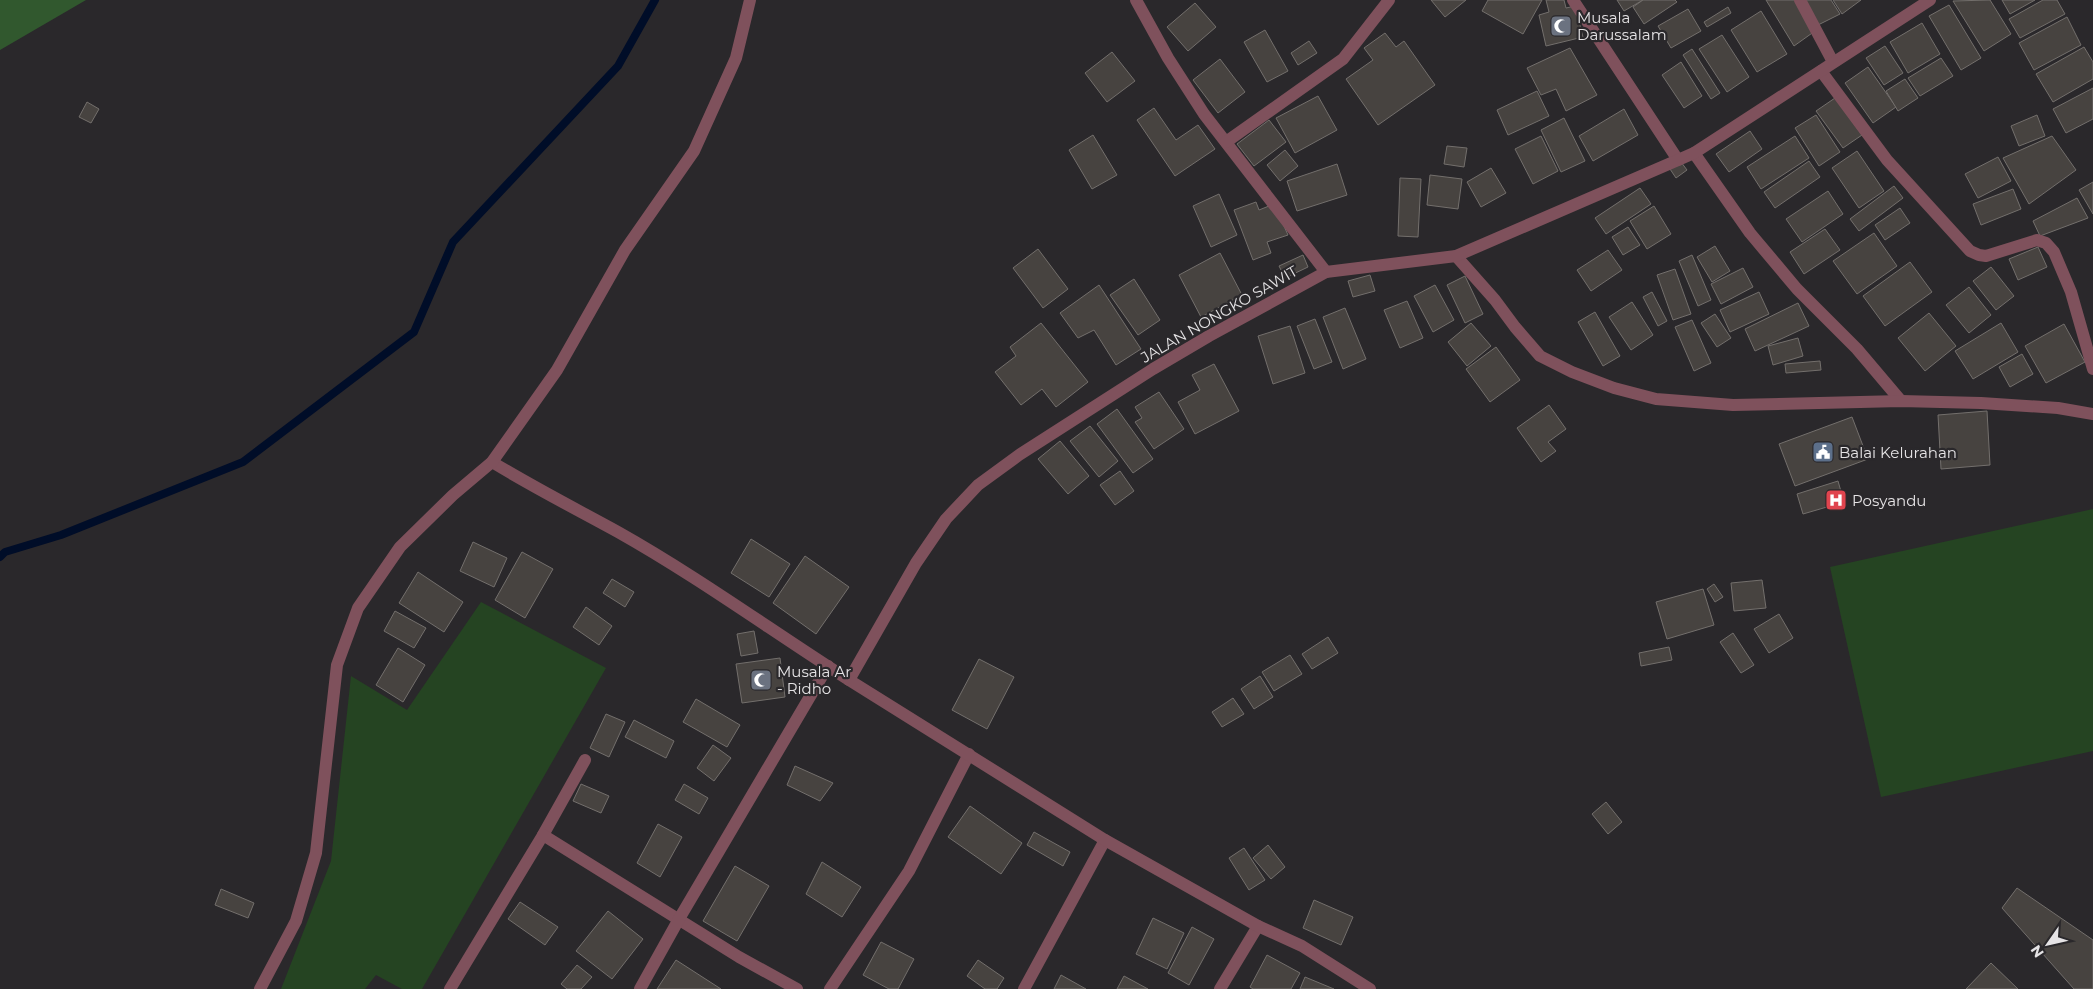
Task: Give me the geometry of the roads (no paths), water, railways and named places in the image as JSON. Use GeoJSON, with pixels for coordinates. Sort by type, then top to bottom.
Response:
{"type":"FeatureCollection","features":[{"type":"Feature","properties":{"kind":"street"},"geometry":{"type":"LineString","coordinates":[[260,989],[296,921],[316,853],[337,665],[358,608],[400,547],[453,495],[492,462],[557,370],[625,250],[694,151],[736,58],[750,0]]}},
{"type":"Feature","properties":{"kind":"street"},"geometry":{"type":"LineString","coordinates":[[1136,0],[1168,58],[1204,114],[1326,272]]}},
{"type":"Feature","properties":{"kind":"street"},"geometry":{"type":"LineString","coordinates":[[1226,142],[1343,59],[1389,0]]}},
{"type":"Feature","properties":{"kind":"street"},"geometry":{"type":"LineString","coordinates":[[1573,0],[1678,160]]}},
{"type":"Feature","properties":{"kind":"street"},"geometry":{"type":"LineString","coordinates":[[1800,0],[1832,62]]}},
{"type":"Feature","properties":{"kind":"street","name":"JALAN NONGKO SAWIT"},"geometry":{"type":"LineString","coordinates":[[849,680],[916,563],[946,519],[978,485],[1019,455],[1209,336],[1326,272],[1456,256],[1694,153],[1930,0]]}},
{"type":"Feature","properties":{"kind":"street"},"geometry":{"type":"LineString","coordinates":[[1821,71],[1887,160],[1970,250],[1979,255],[1986,256],[2037,240],[2046,243],[2054,252],[2070,292],[2093,369]]}},
{"type":"Feature","properties":{"kind":"street"},"geometry":{"type":"LineString","coordinates":[[1694,153],[1750,233],[1797,289],[1857,349],[1901,401]]}},
{"type":"Feature","properties":{"kind":"street"},"geometry":{"type":"LineString","coordinates":[[1456,256],[1540,356],[1572,372],[1614,388],[1656,399],[1733,404],[1901,401],[1981,402],[2058,408],[2093,414]]}},
{"type":"Feature","properties":{"kind":"street"},"geometry":{"type":"LineString","coordinates":[[492,462],[534,488],[618,532],[657,556],[849,680],[1105,840],[1258,926],[1302,946],[1370,989]]}},
{"type":"Feature","properties":{"kind":"street"},"geometry":{"type":"LineString","coordinates":[[640,989],[679,919],[828,666]]}},
{"type":"Feature","properties":{"kind":"street"},"geometry":{"type":"LineString","coordinates":[[830,989],[909,871],[969,754]]}},
{"type":"Feature","properties":{"kind":"street"},"geometry":{"type":"LineString","coordinates":[[450,989],[543,835],[585,760]]}},
{"type":"Feature","properties":{"kind":"street"},"geometry":{"type":"LineString","coordinates":[[543,835],[739,957],[797,989]]}},
{"type":"Feature","properties":{"kind":"street"},"geometry":{"type":"LineString","coordinates":[[1024,989],[1105,840]]}},
{"type":"Feature","properties":{"kind":"street"},"geometry":{"type":"LineString","coordinates":[[1220,989],[1258,926]]}},
{"type":"Feature","properties":{"kind":"waterway"},"geometry":{"type":"LineString","coordinates":[[0,557],[5,552],[61,535],[243,462],[414,332],[453,242],[618,66],[655,0]]}},
{"type":"Feature","properties":{"kind":"place","name":"Musala Darussalam"},"geometry":{"type":"Point","coordinates":[1561,26]}},
{"type":"Feature","properties":{"kind":"place","name":"Balai Kelurahan"},"geometry":{"type":"Point","coordinates":[1823,452]}},
{"type":"Feature","properties":{"kind":"place","name":"Posyandu"},"geometry":{"type":"Point","coordinates":[1836,500]}},
{"type":"Feature","properties":{"kind":"place","name":"Musala Ar - Ridho"},"geometry":{"type":"Point","coordinates":[761,680]}}]}
